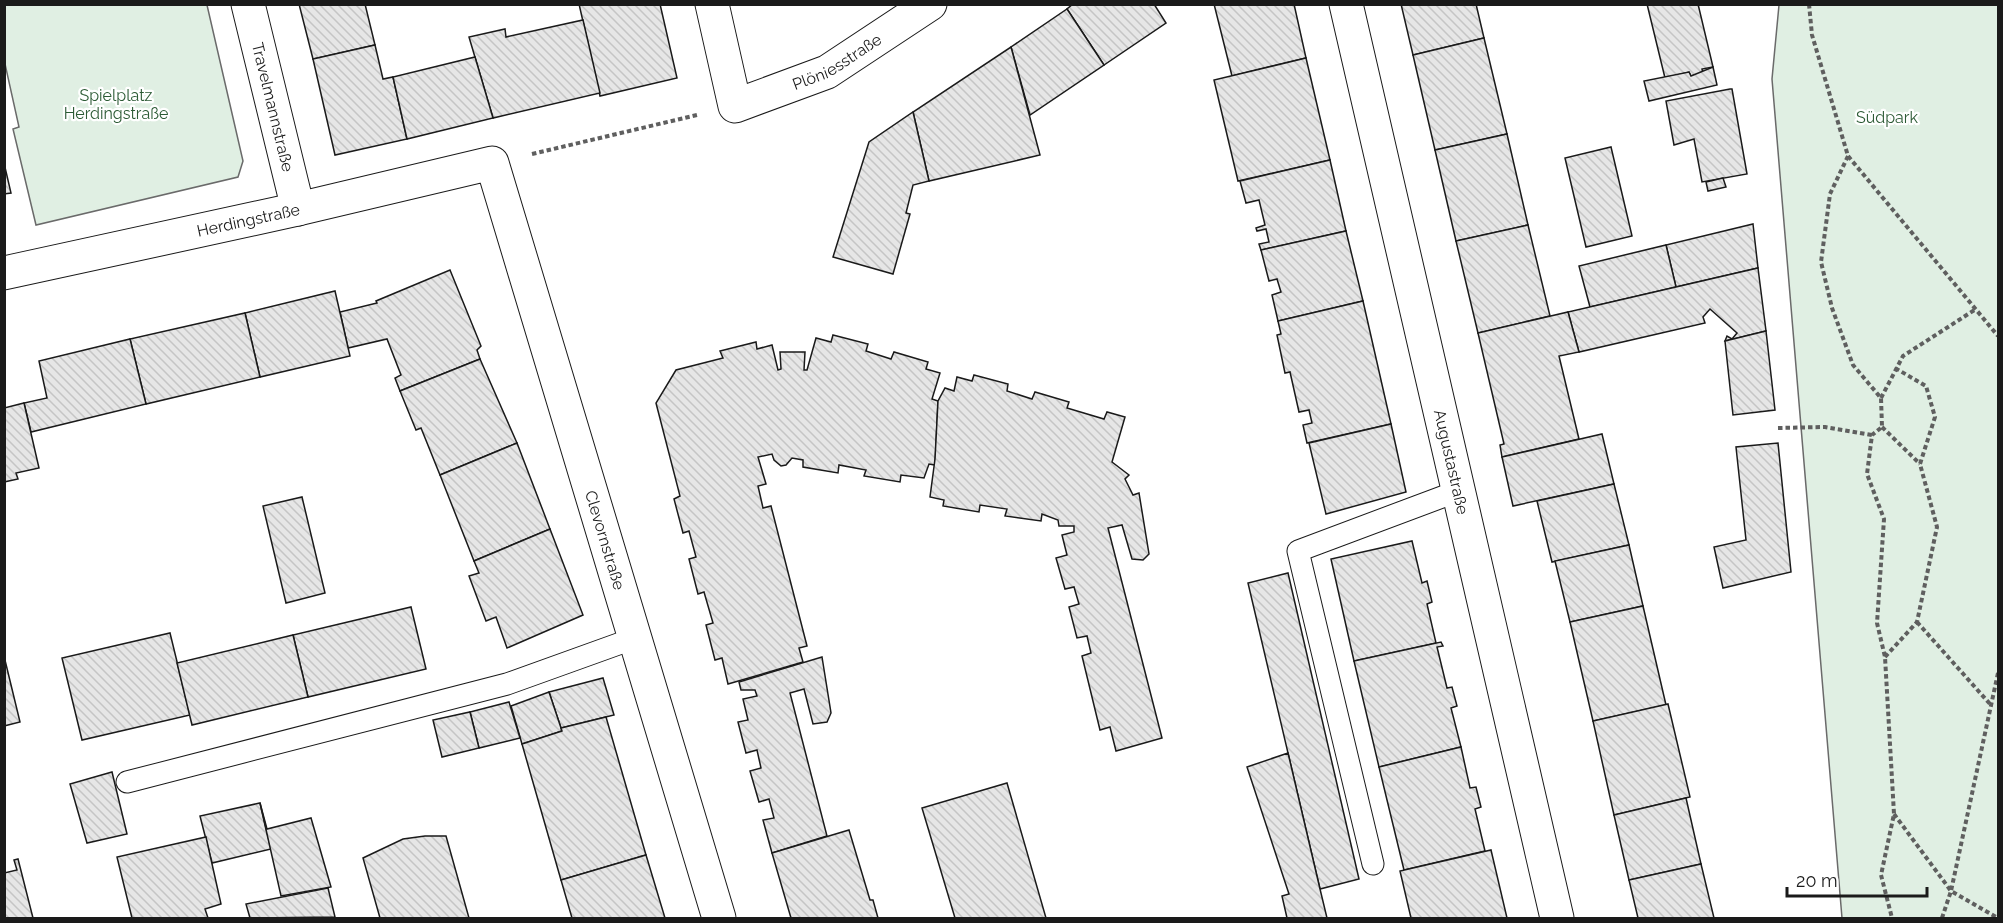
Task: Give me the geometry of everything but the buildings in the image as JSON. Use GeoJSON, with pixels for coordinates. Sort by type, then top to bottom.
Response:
{"type":"FeatureCollection","features":[{"type":"Feature","properties":{"kind":"street","name":"Travelmannstraße"},"geometry":{"type":"LineString","coordinates":[[248,4],[298,209]]}},
{"type":"Feature","properties":{"kind":"street"},"geometry":{"type":"LineString","coordinates":[[712,4],[735,106]]}},
{"type":"Feature","properties":{"kind":"street","name":"Plöniesstraße"},"geometry":{"type":"LineString","coordinates":[[735,106],[827,72],[930,4]]}},
{"type":"Feature","properties":{"kind":"street","name":"Augustastraße"},"geometry":{"type":"LineString","coordinates":[[1346,4],[1557,918]]}},
{"type":"Feature","properties":{"kind":"street","name":"Herdingstraße"},"geometry":{"type":"LineString","coordinates":[[4,273],[298,209],[492,163]]}},
{"type":"Feature","properties":{"kind":"street","name":"Clevornstraße"},"geometry":{"type":"LineString","coordinates":[[492,163],[719,918]]}},
{"type":"Feature","properties":{"kind":"lane"},"geometry":{"type":"LineString","coordinates":[[1373,864],[1298,551],[1458,491]]}},
{"type":"Feature","properties":{"kind":"lane"},"geometry":{"type":"LineString","coordinates":[[126,782],[507,684],[635,638]]}},
{"type":"Feature","properties":{"kind":"path"},"geometry":{"type":"LineString","coordinates":[[1809,4],[1812,35],[1848,156],[1998,336]]}},
{"type":"Feature","properties":{"kind":"path"},"geometry":{"type":"LineString","coordinates":[[492,163],[735,106]]}},
{"type":"Feature","properties":{"kind":"path"},"geometry":{"type":"LineString","coordinates":[[1848,156],[1830,194],[1821,262],[1832,308],[1853,365],[1881,398]]}},
{"type":"Feature","properties":{"kind":"path"},"geometry":{"type":"LineString","coordinates":[[1920,464],[1881,427],[1881,398],[1903,356],[1976,309]]}},
{"type":"Feature","properties":{"kind":"path"},"geometry":{"type":"LineString","coordinates":[[1886,657],[1917,622],[1936,527],[1920,464],[1935,417],[1926,386],[1895,368]]}},
{"type":"Feature","properties":{"kind":"path"},"geometry":{"type":"LineString","coordinates":[[1778,428],[1824,427],[1872,435]]}},
{"type":"Feature","properties":{"kind":"path"},"geometry":{"type":"LineString","coordinates":[[1881,427],[1872,435],[1867,474],[1884,519],[1877,623],[1886,657],[1894,814],[1881,875],[1892,918]]}},
{"type":"Feature","properties":{"kind":"path"},"geometry":{"type":"LineString","coordinates":[[1917,622],[1990,704]]}},
{"type":"Feature","properties":{"kind":"path"},"geometry":{"type":"LineString","coordinates":[[1942,918],[1951,891],[1998,673]]}},
{"type":"Feature","properties":{"kind":"path"},"geometry":{"type":"LineString","coordinates":[[1894,814],[1951,891],[1998,918]]}},
{"type":"Feature","properties":{"kind":"green space","name":"Spielplatz Herdingstraße"},"geometry":{"type":"Polygon","coordinates":[[[4,5],[207,5],[243,161],[238,177],[36,225],[13,129],[19,127],[5,64],[4,5]]]}},
{"type":"Feature","properties":{"kind":"green space","name":"Südpark"},"geometry":{"type":"Polygon","coordinates":[[[1779,5],[1998,5],[1998,918],[1842,918],[1772,79],[1779,5]]]}}]}
